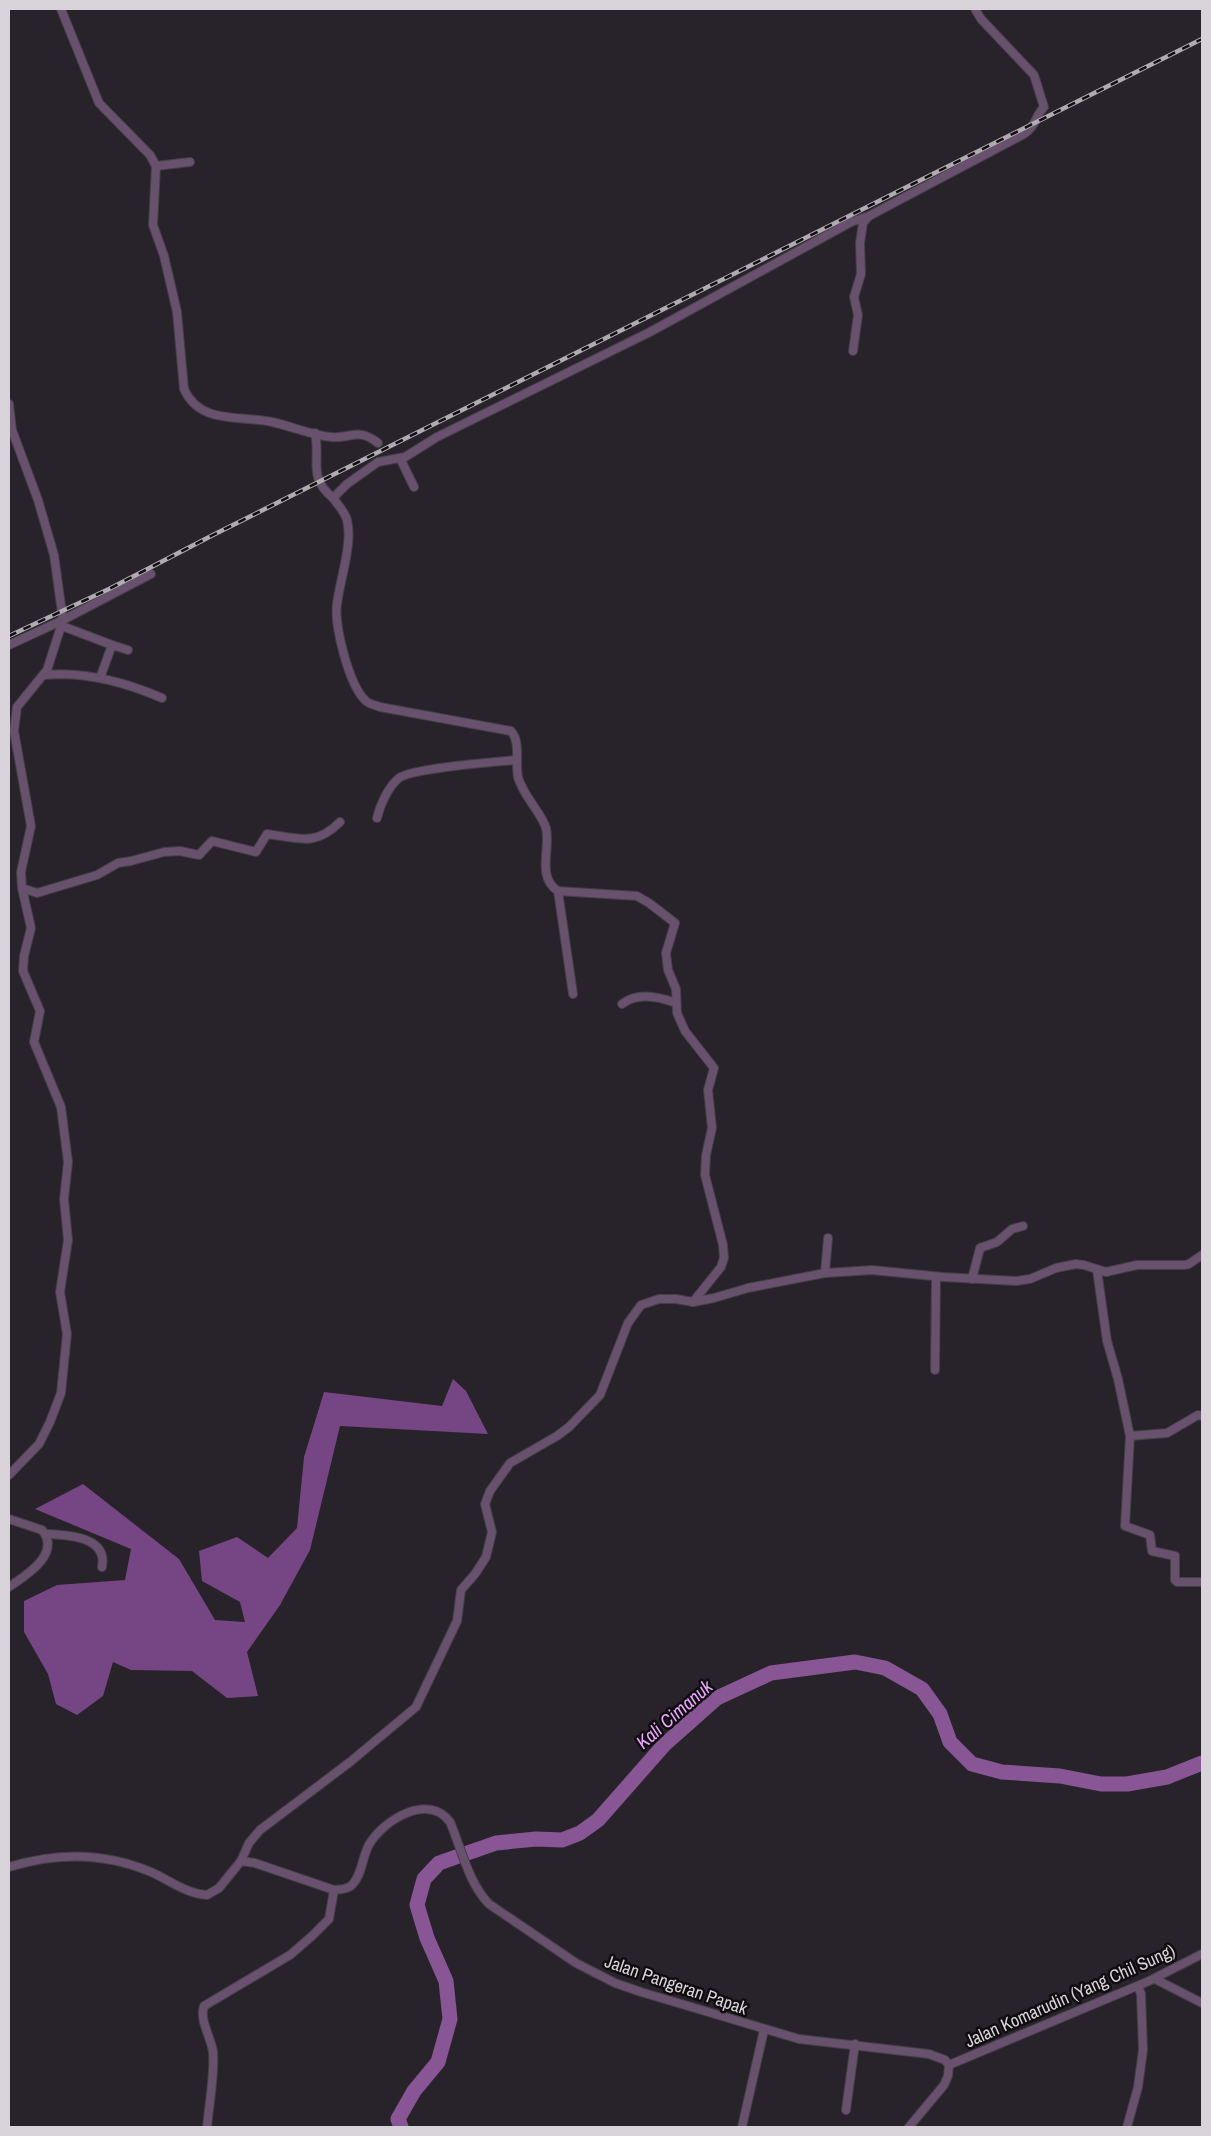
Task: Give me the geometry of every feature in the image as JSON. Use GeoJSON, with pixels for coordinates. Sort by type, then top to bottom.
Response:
{"type":"FeatureCollection","features":[{"type":"Feature","properties":{"kind":"street"},"geometry":{"type":"LineString","coordinates":[[61,9],[99,103],[150,155],[156,166],[153,225],[164,256],[174,297],[180,329],[184,389],[188,398],[194,405],[206,412],[219,416],[270,422],[337,437],[353,433],[362,434],[378,443]]}},
{"type":"Feature","properties":{"kind":"street"},"geometry":{"type":"LineString","coordinates":[[333,498],[347,484],[378,462],[405,457],[437,437],[650,332],[851,222],[869,216],[1024,134],[1036,122],[1040,111],[1044,107],[1034,75],[981,19],[975,9]]}},
{"type":"Feature","properties":{"kind":"street"},"geometry":{"type":"LineString","coordinates":[[156,166],[190,162]]}},
{"type":"Feature","properties":{"kind":"street"},"geometry":{"type":"LineString","coordinates":[[853,351],[858,316],[854,297],[861,274],[860,243],[863,224],[869,216]]}},
{"type":"Feature","properties":{"kind":"street"},"geometry":{"type":"LineString","coordinates":[[9,404],[12,430],[35,491],[54,555],[62,623],[44,676],[24,696],[17,707],[14,718],[14,731],[31,826],[29,841],[22,861],[22,888],[31,928],[22,964],[23,971],[40,1011],[34,1042],[61,1107],[68,1162],[64,1199],[68,1240],[60,1292],[67,1334],[61,1392],[50,1422],[39,1444],[9,1475]]}},
{"type":"Feature","properties":{"kind":"street"},"geometry":{"type":"LineString","coordinates":[[315,433],[318,455],[317,480],[321,487],[333,498],[348,522],[337,603],[337,624],[353,681],[361,695],[366,701],[380,707],[506,729],[514,734],[517,772],[521,786],[545,827],[546,872],[551,886],[558,891],[637,896],[649,902],[673,920],[675,927],[667,945],[666,959],[676,989],[677,1013],[685,1030],[714,1068],[708,1090],[712,1128],[706,1155],[705,1175],[723,1245],[724,1258],[721,1267],[693,1302]]}},
{"type":"Feature","properties":{"kind":"street"},"geometry":{"type":"LineString","coordinates":[[400,458],[414,487]]}},
{"type":"Feature","properties":{"kind":"street"},"geometry":{"type":"LineString","coordinates":[[9,644],[62,623],[151,574]]}},
{"type":"Feature","properties":{"kind":"street"},"geometry":{"type":"LineString","coordinates":[[62,623],[128,650]]}},
{"type":"Feature","properties":{"kind":"street"},"geometry":{"type":"LineString","coordinates":[[100,678],[112,645]]}},
{"type":"Feature","properties":{"kind":"street"},"geometry":{"type":"LineString","coordinates":[[44,676],[77,674],[100,678],[139,688],[162,698]]}},
{"type":"Feature","properties":{"kind":"street"},"geometry":{"type":"LineString","coordinates":[[377,818],[383,801],[399,778],[421,772],[516,760]]}},
{"type":"Feature","properties":{"kind":"street"},"geometry":{"type":"LineString","coordinates":[[22,888],[32,892],[41,892],[97,875],[118,862],[131,861],[164,852],[180,851],[199,855],[212,842],[256,852],[267,834],[314,839],[328,833],[340,822]]}},
{"type":"Feature","properties":{"kind":"street"},"geometry":{"type":"LineString","coordinates":[[558,891],[573,994]]}},
{"type":"Feature","properties":{"kind":"street"},"geometry":{"type":"LineString","coordinates":[[622,1004],[646,996],[676,1003]]}},
{"type":"Feature","properties":{"kind":"street"},"geometry":{"type":"LineString","coordinates":[[972,1279],[980,1248],[997,1242],[1012,1229],[1023,1226]]}},
{"type":"Feature","properties":{"kind":"street"},"geometry":{"type":"LineString","coordinates":[[825,1273],[828,1238]]}},
{"type":"Feature","properties":{"kind":"street"},"geometry":{"type":"LineString","coordinates":[[9,1867],[37,1859],[84,1855],[124,1862],[151,1872],[187,1890],[208,1895],[219,1888],[241,1861],[249,1843],[260,1830],[350,1762],[416,1707],[457,1621],[461,1590],[486,1557],[492,1532],[485,1504],[490,1491],[504,1470],[515,1460],[569,1427],[600,1395],[628,1323],[641,1305],[659,1299],[693,1302],[825,1273],[872,1270],[972,1279],[1025,1280],[1037,1277],[1056,1268],[1076,1264],[1106,1272],[1138,1265],[1185,1265],[1190,1264],[1202,1255]]}},
{"type":"Feature","properties":{"kind":"street"},"geometry":{"type":"LineString","coordinates":[[1097,1270],[1107,1341],[1118,1378],[1130,1436],[1125,1526],[1150,1535],[1152,1550],[1175,1556],[1175,1580],[1177,1582],[1202,1582]]}},
{"type":"Feature","properties":{"kind":"street"},"geometry":{"type":"LineString","coordinates":[[935,1370],[936,1276]]}},
{"type":"Feature","properties":{"kind":"street"},"geometry":{"type":"LineString","coordinates":[[1130,1436],[1162,1434],[1197,1416],[1202,1416]]}},
{"type":"Feature","properties":{"kind":"street"},"geometry":{"type":"LineString","coordinates":[[9,1519],[36,1527],[45,1534],[64,1535],[98,1546],[104,1558],[102,1567]]}},
{"type":"Feature","properties":{"kind":"street"},"geometry":{"type":"LineString","coordinates":[[9,1587],[33,1570],[43,1560],[46,1546],[45,1534]]}},
{"type":"Feature","properties":{"kind":"street","name":"Jalan Pangeran Papak"},"geometry":{"type":"LineString","coordinates":[[334,1890],[352,1885],[358,1876],[370,1842],[389,1823],[410,1812],[429,1809],[440,1811],[450,1822],[478,1893],[489,1904],[576,1963],[615,1983],[767,2031],[799,2039],[855,2044],[936,2055],[945,2060],[949,2065]]}},
{"type":"Feature","properties":{"kind":"street"},"geometry":{"type":"LineString","coordinates":[[207,2127],[213,2053],[211,2039],[202,2015],[204,2006],[290,1955],[312,1936],[329,1919],[334,1890],[255,1863],[241,1861]]}},
{"type":"Feature","properties":{"kind":"street","name":"Jalan Komarudin (Yang Chil Sung)"},"geometry":{"type":"LineString","coordinates":[[949,2065],[1139,1986],[1202,1954]]}},
{"type":"Feature","properties":{"kind":"street"},"geometry":{"type":"LineString","coordinates":[[1152,1980],[1202,2003]]}},
{"type":"Feature","properties":{"kind":"street"},"geometry":{"type":"LineString","coordinates":[[1127,2127],[1138,2087],[1143,2050],[1139,1986]]}},
{"type":"Feature","properties":{"kind":"street"},"geometry":{"type":"LineString","coordinates":[[742,2127],[767,2031]]}},
{"type":"Feature","properties":{"kind":"street"},"geometry":{"type":"LineString","coordinates":[[846,2110],[855,2044]]}},
{"type":"Feature","properties":{"kind":"street"},"geometry":{"type":"LineString","coordinates":[[909,2127],[944,2085],[948,2076],[949,2065]]}},
{"type":"Feature","properties":{"kind":"shaded area"},"geometry":{"type":"Polygon","coordinates":[[[453,1379],[466,1391],[488,1434],[340,1426],[310,1550],[280,1605],[247,1652],[258,1696],[227,1698],[192,1671],[131,1670],[113,1662],[103,1696],[77,1715],[56,1704],[48,1674],[24,1632],[24,1601],[57,1585],[125,1580],[131,1549],[35,1509],[83,1484],[179,1559],[215,1620],[245,1622],[240,1602],[202,1581],[199,1551],[237,1537],[268,1558],[297,1528],[304,1457],[324,1392],[442,1406],[453,1379]]]}},
{"type":"Feature","properties":{"kind":"waterway","name":"Kali Cimanuk"},"geometry":{"type":"LineString","coordinates":[[401,2127],[398,2119],[414,2091],[438,2062],[450,2019],[446,1981],[427,1938],[417,1905],[424,1879],[439,1863],[496,1843],[536,1839],[562,1840],[580,1833],[598,1820],[664,1745],[717,1698],[771,1673],[855,1662],[885,1668],[922,1689],[940,1714],[950,1742],[972,1764],[1002,1772],[1060,1776],[1101,1784],[1127,1784],[1167,1777],[1202,1763]]}},
{"type":"Feature","properties":{"kind":"railway"},"geometry":{"type":"LineString","coordinates":[[9,636],[109,589],[1202,39]]}}]}
